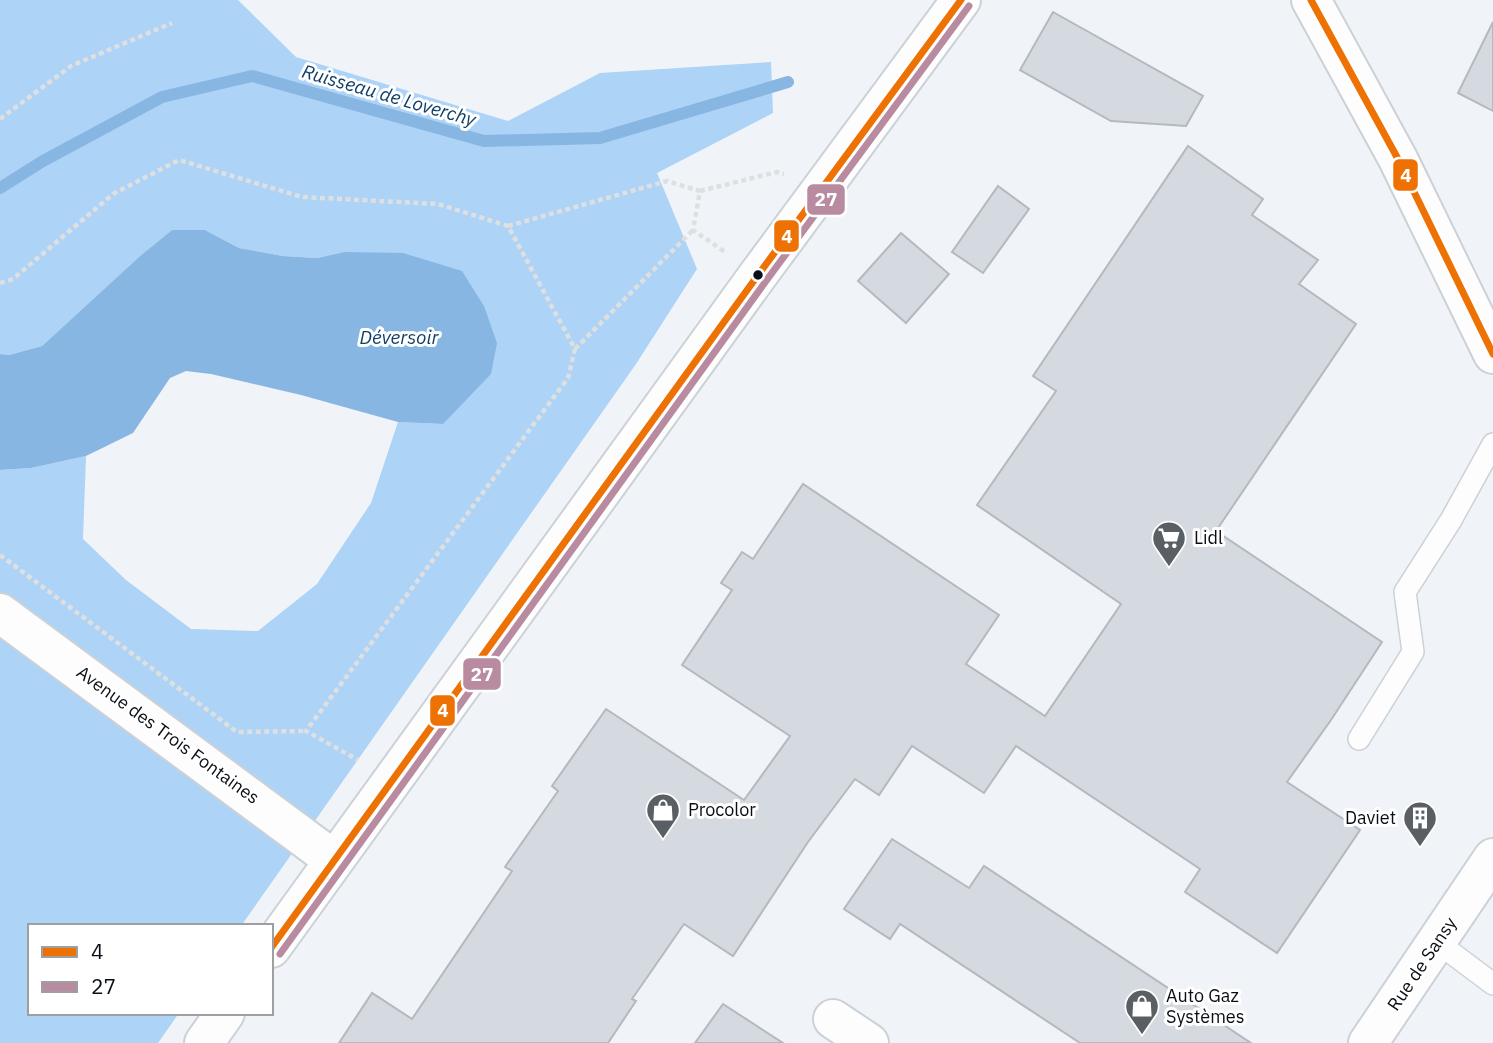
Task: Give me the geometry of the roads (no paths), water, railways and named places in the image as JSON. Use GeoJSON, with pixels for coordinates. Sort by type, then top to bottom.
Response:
{"type":"FeatureCollection","features":[{"type":"Feature","properties":{"kind":"street"},"geometry":{"type":"LineString","coordinates":[[273,945],[758,275],[961,0]]}},
{"type":"Feature","properties":{"kind":"street"},"geometry":{"type":"LineString","coordinates":[[1311,0],[1398,159],[1493,354]]}},
{"type":"Feature","properties":{"kind":"street","name":"Avenue des Trois Fontaines"},"geometry":{"type":"LineString","coordinates":[[0,613],[334,860]]}},
{"type":"Feature","properties":{"kind":"street","name":"Rue de Sansy"},"geometry":{"type":"LineString","coordinates":[[1368,1043],[1487,873]]}},
{"type":"Feature","properties":{"kind":"street"},"geometry":{"type":"LineString","coordinates":[[204,1043],[224,1015]]}},
{"type":"Feature","properties":{"kind":"street"},"geometry":{"type":"LineString","coordinates":[[833,1019],[869,1043]]}},
{"type":"Feature","properties":{"kind":"lane"},"geometry":{"type":"LineString","coordinates":[[1359,739],[1413,652],[1405,592],[1451,520],[1493,444]]}},
{"type":"Feature","properties":{"kind":"lane"},"geometry":{"type":"LineString","coordinates":[[1437,942],[1491,980]]}},
{"type":"Feature","properties":{"kind":"water","name":"Déversoir"},"geometry":{"type":"Polygon","coordinates":[[[172,230],[205,230],[239,248],[283,256],[317,258],[344,252],[403,253],[462,271],[484,306],[497,343],[491,374],[443,424],[398,422],[301,395],[211,374],[186,371],[170,378],[133,433],[86,456],[31,468],[0,470],[0,354],[9,355],[42,346],[172,230]]]}},
{"type":"Feature","properties":{"kind":"waterway","name":"Ruisseau de Loverchy"},"geometry":{"type":"LineString","coordinates":[[0,188],[43,161],[162,97],[252,76],[484,141],[600,138],[788,82]]}},
{"type":"Feature","properties":{"kind":"place","name":"Lidl"},"geometry":{"type":"Point","coordinates":[1169,568]}},
{"type":"Feature","properties":{"kind":"place","name":"Procolor"},"geometry":{"type":"Point","coordinates":[663,840]}},
{"type":"Feature","properties":{"kind":"place","name":"Daviet"},"geometry":{"type":"Point","coordinates":[1420,848]}},
{"type":"Feature","properties":{"kind":"place","name":"Auto Gaz Systèmes"},"geometry":{"type":"Point","coordinates":[1142,1036]}}]}
